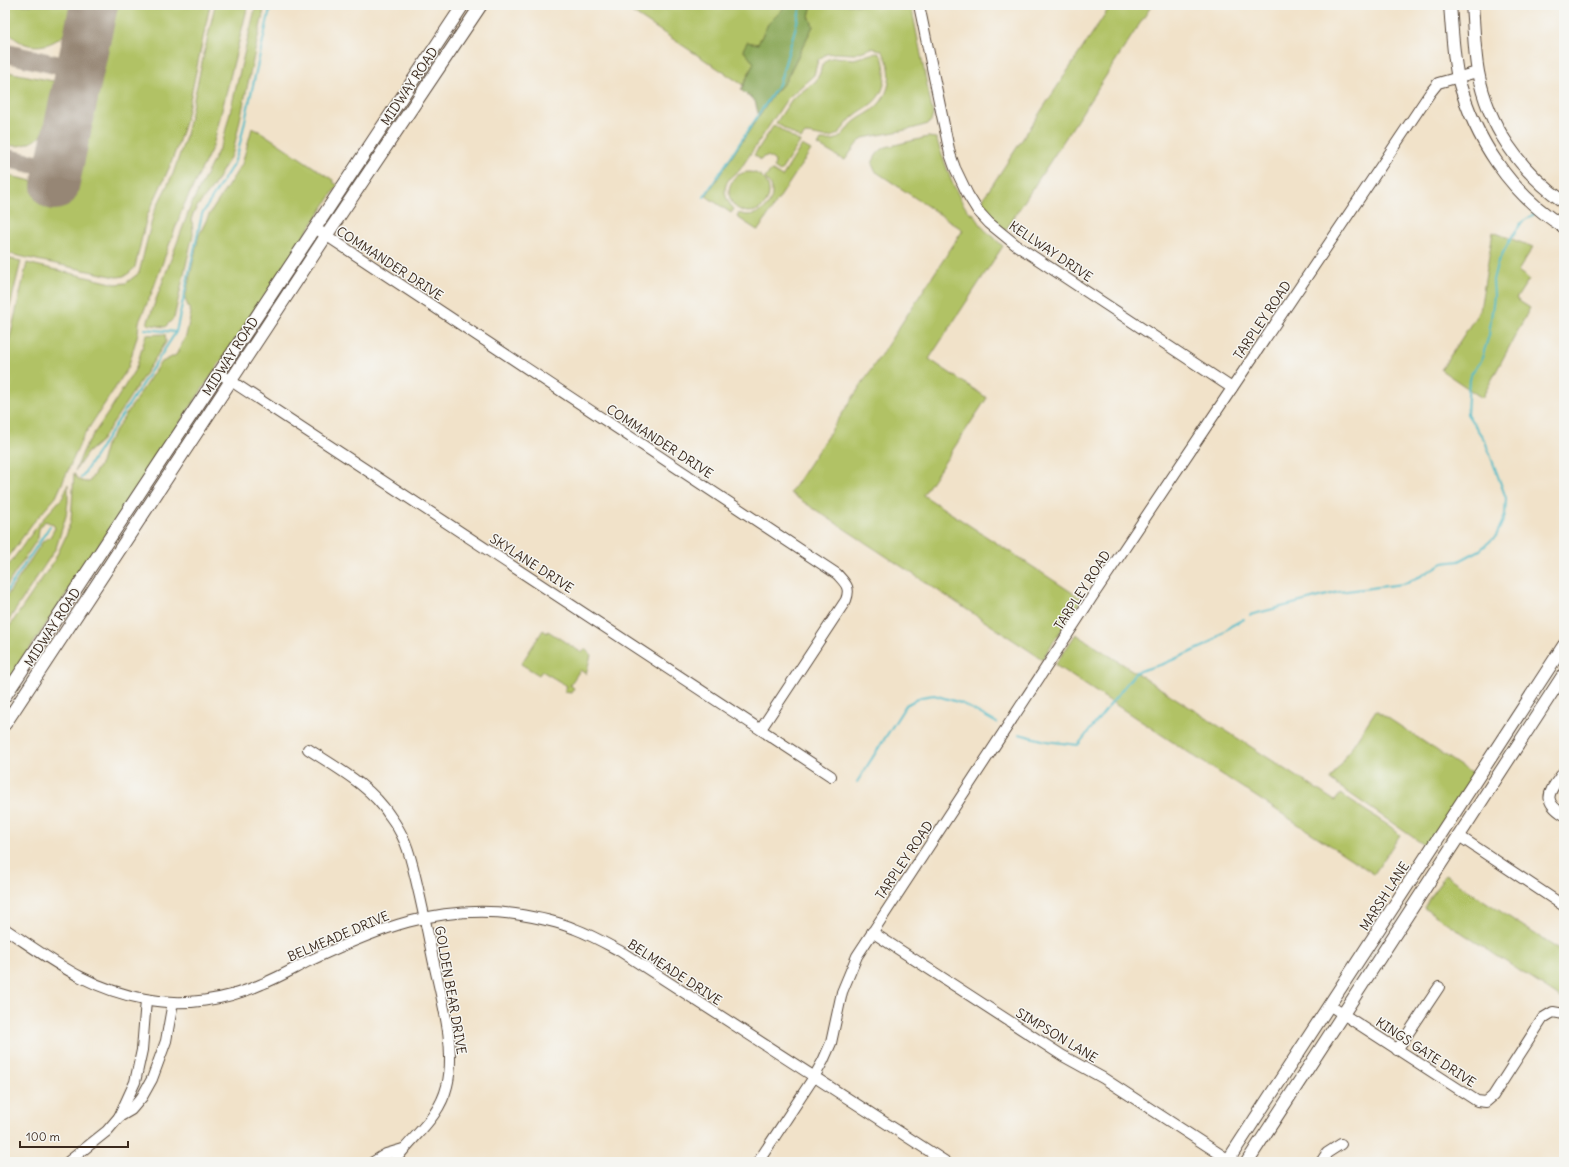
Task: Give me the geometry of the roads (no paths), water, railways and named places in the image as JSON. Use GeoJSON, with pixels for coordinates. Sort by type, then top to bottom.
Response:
{"type":"FeatureCollection","features":[{"type":"Feature","properties":{"kind":"main road","name":"MIDWAY ROAD"},"geometry":{"type":"LineString","coordinates":[[5,696],[463,5]]}},
{"type":"Feature","properties":{"kind":"main road","name":"MIDWAY ROAD"},"geometry":{"type":"LineString","coordinates":[[5,724],[480,5]]}},
{"type":"Feature","properties":{"kind":"main road"},"geometry":{"type":"LineString","coordinates":[[1450,5],[1458,77],[1470,113],[1501,169],[1522,195],[1551,219],[1564,227]]}},
{"type":"Feature","properties":{"kind":"main road"},"geometry":{"type":"LineString","coordinates":[[1472,5],[1478,72],[1491,116],[1501,136],[1518,161],[1551,193],[1564,202]]}},
{"type":"Feature","properties":{"kind":"main road"},"geometry":{"type":"LineString","coordinates":[[446,31],[458,39]]}},
{"type":"Feature","properties":{"kind":"main road"},"geometry":{"type":"LineString","coordinates":[[135,500],[147,508]]}},
{"type":"Feature","properties":{"kind":"main road"},"geometry":{"type":"LineString","coordinates":[[77,588],[90,596]]}},
{"type":"Feature","properties":{"kind":"main road"},"geometry":{"type":"LineString","coordinates":[[37,648],[50,656]]}},
{"type":"Feature","properties":{"kind":"main road","name":"MARSH LANE"},"geometry":{"type":"LineString","coordinates":[[1228,1161],[1560,654]]}},
{"type":"Feature","properties":{"kind":"main road"},"geometry":{"type":"LineString","coordinates":[[1247,1162],[1342,1013],[1564,674]]}},
{"type":"Feature","properties":{"kind":"street","name":"KELLWAY DRIVE"},"geometry":{"type":"LineString","coordinates":[[919,5],[950,154],[961,182],[978,211],[989,223],[1016,246],[1232,388]]}},
{"type":"Feature","properties":{"kind":"street","name":"TARPLEY ROAD"},"geometry":{"type":"LineString","coordinates":[[758,1162],[823,1061],[831,1043],[842,992],[850,970],[872,932],[1232,388],[1333,240],[1430,93],[1438,83],[1478,72]]}},
{"type":"Feature","properties":{"kind":"street","name":"COMMANDER DRIVE"},"geometry":{"type":"LineString","coordinates":[[315,228],[837,574],[847,585],[849,592],[846,600],[761,729]]}},
{"type":"Feature","properties":{"kind":"street","name":"SKYLANE DRIVE"},"geometry":{"type":"LineString","coordinates":[[219,373],[831,776]]}},
{"type":"Feature","properties":{"kind":"street"},"geometry":{"type":"LineString","coordinates":[[1560,654],[1564,670]]}},
{"type":"Feature","properties":{"kind":"street","name":"GOLDEN BEAR DRIVE"},"geometry":{"type":"LineString","coordinates":[[308,749],[364,787],[378,800],[390,816],[405,841],[425,916],[447,1030],[450,1050],[450,1064],[447,1087],[433,1117],[403,1149],[394,1162]]}},
{"type":"Feature","properties":{"kind":"street"},"geometry":{"type":"LineString","coordinates":[[1564,771],[1549,794],[1549,802],[1555,809],[1564,815]]}},
{"type":"Feature","properties":{"kind":"street"},"geometry":{"type":"LineString","coordinates":[[1459,836],[1564,906]]}},
{"type":"Feature","properties":{"kind":"street","name":"BELMEADE DRIVE"},"geometry":{"type":"LineString","coordinates":[[5,929],[78,976],[110,990],[146,1000],[173,1002],[206,1000],[238,993],[262,984],[345,944],[385,928],[425,916],[487,911],[536,917],[574,928],[620,951],[946,1162]]}},
{"type":"Feature","properties":{"kind":"street","name":"SIMPSON LANE"},"geometry":{"type":"LineString","coordinates":[[872,932],[1063,1056],[1103,1078],[1228,1161]]}},
{"type":"Feature","properties":{"kind":"street"},"geometry":{"type":"LineString","coordinates":[[1398,1050],[1438,987]]}},
{"type":"Feature","properties":{"kind":"street"},"geometry":{"type":"LineString","coordinates":[[119,1117],[135,1082],[137,1074],[142,1050],[146,1000]]}},
{"type":"Feature","properties":{"kind":"street"},"geometry":{"type":"LineString","coordinates":[[68,1162],[106,1131],[119,1117],[131,1110],[142,1097],[152,1079],[166,1042],[173,1002]]}},
{"type":"Feature","properties":{"kind":"street","name":"KINGS GATE DRIVE"},"geometry":{"type":"LineString","coordinates":[[1329,1005],[1477,1101],[1486,1102],[1493,1096],[1543,1018],[1553,1012],[1564,1014]]}},
{"type":"Feature","properties":{"kind":"street"},"geometry":{"type":"LineString","coordinates":[[1321,1162],[1327,1153],[1341,1144]]}},
{"type":"Feature","properties":{"kind":"street","name":"GOLDEN BEAR DRIVE"},"geometry":{"type":"LineString","coordinates":[[373,1162],[386,1154],[403,1149]]}},
{"type":"Feature","properties":{"kind":"waterway"},"geometry":{"type":"LineString","coordinates":[[81,478],[176,332],[202,214],[234,163],[238,152],[271,5]]}},
{"type":"Feature","properties":{"kind":"waterway"},"geometry":{"type":"LineString","coordinates":[[704,197],[779,84],[801,5]]}},
{"type":"Feature","properties":{"kind":"waterway"},"geometry":{"type":"LineString","coordinates":[[1250,615],[1339,592],[1403,584],[1421,576],[1443,563],[1459,561],[1480,550],[1496,536],[1505,516],[1506,498],[1485,441],[1467,414],[1469,379],[1481,361],[1489,335],[1494,296],[1493,280],[1497,264],[1511,238],[1522,222],[1536,213]]}},
{"type":"Feature","properties":{"kind":"waterway"},"geometry":{"type":"LineString","coordinates":[[145,329],[175,332]]}},
{"type":"Feature","properties":{"kind":"waterway"},"geometry":{"type":"LineString","coordinates":[[5,594],[50,526]]}},
{"type":"Feature","properties":{"kind":"waterway"},"geometry":{"type":"LineString","coordinates":[[1019,734],[1046,741],[1078,745],[1136,672],[1163,664],[1207,645],[1231,626],[1244,619]]}},
{"type":"Feature","properties":{"kind":"waterway"},"geometry":{"type":"LineString","coordinates":[[857,782],[906,705],[921,697],[934,695],[961,703],[997,723]]}}]}
